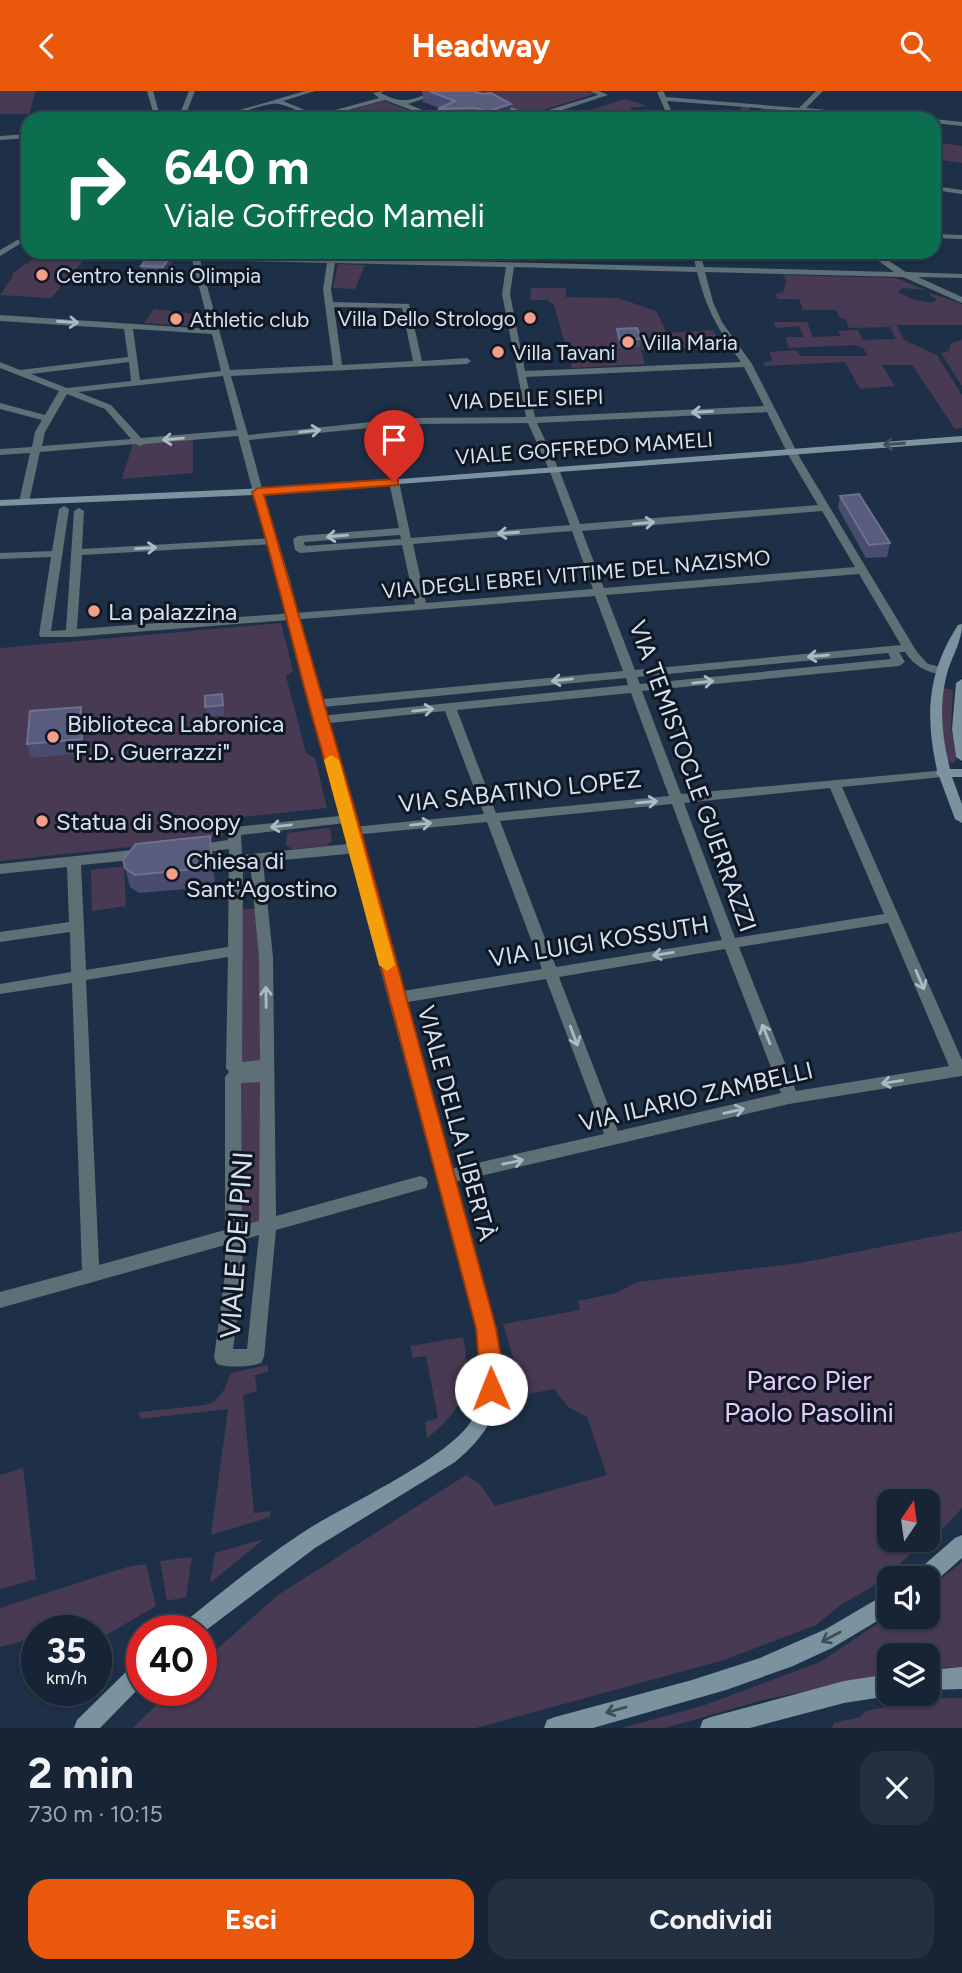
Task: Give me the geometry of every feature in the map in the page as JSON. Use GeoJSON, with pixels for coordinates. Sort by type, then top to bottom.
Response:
{"type":"FeatureCollection","features":[{"type":"Feature","properties":{"kind":"street"},"geometry":{"type":"LineString","coordinates":[[150,91],[156,112]]}},
{"type":"Feature","properties":{"kind":"street"},"geometry":{"type":"LineString","coordinates":[[184,112],[192,91]]}},
{"type":"Feature","properties":{"kind":"street"},"geometry":{"type":"LineString","coordinates":[[237,112],[312,91]]}},
{"type":"Feature","properties":{"kind":"street"},"geometry":{"type":"LineString","coordinates":[[401,104],[444,91]]}},
{"type":"Feature","properties":{"kind":"street"},"geometry":{"type":"LineString","coordinates":[[464,91],[519,112]]}},
{"type":"Feature","properties":{"kind":"street"},"geometry":{"type":"LineString","coordinates":[[593,91],[607,95]]}},
{"type":"Feature","properties":{"kind":"street"},"geometry":{"type":"LineString","coordinates":[[554,112],[618,91]]}},
{"type":"Feature","properties":{"kind":"street"},"geometry":{"type":"LineString","coordinates":[[660,91],[669,112]]}},
{"type":"Feature","properties":{"kind":"street"},"geometry":{"type":"LineString","coordinates":[[800,110],[817,91]]}},
{"type":"Feature","properties":{"kind":"street"},"geometry":{"type":"LineString","coordinates":[[419,92],[429,95]]}},
{"type":"Feature","properties":{"kind":"street"},"geometry":{"type":"LineString","coordinates":[[335,112],[383,94],[422,112]]}},
{"type":"Feature","properties":{"kind":"street"},"geometry":{"type":"LineString","coordinates":[[664,99],[826,112]]}},
{"type":"Feature","properties":{"kind":"street"},"geometry":{"type":"LineString","coordinates":[[277,101],[304,112]]}},
{"type":"Feature","properties":{"kind":"street"},"geometry":{"type":"LineString","coordinates":[[941,122],[962,124]]}},
{"type":"Feature","properties":{"kind":"street"},"geometry":{"type":"LineString","coordinates":[[0,138],[21,136]]}},
{"type":"Feature","properties":{"kind":"street"},"geometry":{"type":"LineString","coordinates":[[941,189],[962,192]]}},
{"type":"Feature","properties":{"kind":"street"},"geometry":{"type":"LineString","coordinates":[[941,236],[962,237]]}},
{"type":"Feature","properties":{"kind":"street"},"geometry":{"type":"LineString","coordinates":[[0,254],[21,240]]}},
{"type":"Feature","properties":{"kind":"street"},"geometry":{"type":"LineString","coordinates":[[195,259],[258,492]]}},
{"type":"Feature","properties":{"kind":"street"},"geometry":{"type":"LineString","coordinates":[[331,259],[327,280],[338,367]]}},
{"type":"Feature","properties":{"kind":"street"},"geometry":{"type":"LineString","coordinates":[[399,259],[962,276]]}},
{"type":"Feature","properties":{"kind":"street"},"geometry":{"type":"LineString","coordinates":[[556,259],[556,265]]}},
{"type":"Feature","properties":{"kind":"street"},"geometry":{"type":"LineString","coordinates":[[698,259],[712,310],[747,364],[792,451],[916,660],[924,666],[962,675]]}},
{"type":"Feature","properties":{"kind":"street"},"geometry":{"type":"LineString","coordinates":[[880,259],[903,274],[962,300]]}},
{"type":"Feature","properties":{"kind":"street","name":"VIA TEMISTOCLE GUERRAZZI"},"geometry":{"type":"LineString","coordinates":[[510,264],[507,299],[531,420],[554,470],[730,943],[791,1098]]}},
{"type":"Feature","properties":{"kind":"street"},"geometry":{"type":"LineString","coordinates":[[933,288],[962,289]]}},
{"type":"Feature","properties":{"kind":"street"},"geometry":{"type":"LineString","coordinates":[[329,304],[406,306],[418,362]]}},
{"type":"Feature","properties":{"kind":"street"},"geometry":{"type":"LineString","coordinates":[[0,318],[215,332]]}},
{"type":"Feature","properties":{"kind":"street"},"geometry":{"type":"LineString","coordinates":[[128,326],[136,383]]}},
{"type":"Feature","properties":{"kind":"street"},"geometry":{"type":"LineString","coordinates":[[17,373],[132,359]]}},
{"type":"Feature","properties":{"kind":"street"},"geometry":{"type":"LineString","coordinates":[[24,502],[40,432],[64,391],[227,373],[467,361]]}},
{"type":"Feature","properties":{"kind":"street"},"geometry":{"type":"LineString","coordinates":[[521,374],[747,364]]}},
{"type":"Feature","properties":{"kind":"street"},"geometry":{"type":"LineString","coordinates":[[0,365],[108,407],[140,443]]}},
{"type":"Feature","properties":{"kind":"street"},"geometry":{"type":"LineString","coordinates":[[0,406],[46,418]]}},
{"type":"Feature","properties":{"kind":"street","name":"VIA DELLE SIEPI"},"geometry":{"type":"LineString","coordinates":[[0,452],[419,421],[531,420],[770,409]]}},
{"type":"Feature","properties":{"kind":"street","name":"VIALE GOFFREDO MAMELI"},"geometry":{"type":"LineString","coordinates":[[0,503],[258,492],[962,439]]}},
{"type":"Feature","properties":{"kind":"street"},"geometry":{"type":"LineString","coordinates":[[394,482],[421,606]]}},
{"type":"Feature","properties":{"kind":"street","name":"VIALE DELLA LIBERTÀ"},"geometry":{"type":"LineString","coordinates":[[210,1615],[301,1546],[441,1460],[467,1440],[478,1428],[491,1389],[489,1346],[446,1177],[320,720],[274,541],[258,492]]}},
{"type":"Feature","properties":{"kind":"street"},"geometry":{"type":"LineString","coordinates":[[406,536],[300,549],[298,539],[576,528],[825,508]]}},
{"type":"Feature","properties":{"kind":"street"},"geometry":{"type":"LineString","coordinates":[[64,509],[46,635],[71,634],[79,511]]}},
{"type":"Feature","properties":{"kind":"street"},"geometry":{"type":"LineString","coordinates":[[78,552],[274,541]]}},
{"type":"Feature","properties":{"kind":"street"},"geometry":{"type":"LineString","coordinates":[[0,557],[57,554]]}},
{"type":"Feature","properties":{"kind":"street","name":"VIA DEGLI EBREI VITTIME DEL NAZISMO"},"geometry":{"type":"LineString","coordinates":[[71,634],[862,570]]}},
{"type":"Feature","properties":{"kind":"street"},"geometry":{"type":"LineString","coordinates":[[962,627],[942,671],[935,712],[942,773],[962,820]]}},
{"type":"Feature","properties":{"kind":"street"},"geometry":{"type":"LineString","coordinates":[[323,703],[908,647]]}},
{"type":"Feature","properties":{"kind":"street"},"geometry":{"type":"LineString","coordinates":[[891,649],[899,662]]}},
{"type":"Feature","properties":{"kind":"street"},"geometry":{"type":"LineString","coordinates":[[320,720],[916,660]]}},
{"type":"Feature","properties":{"kind":"street"},"geometry":{"type":"LineString","coordinates":[[962,683],[958,729],[962,757]]}},
{"type":"Feature","properties":{"kind":"street"},"geometry":{"type":"LineString","coordinates":[[352,699],[348,705],[349,712],[355,716]]}},
{"type":"Feature","properties":{"kind":"street"},"geometry":{"type":"LineString","coordinates":[[451,710],[614,1140]]}},
{"type":"Feature","properties":{"kind":"street"},"geometry":{"type":"LineString","coordinates":[[942,773],[962,773]]}},
{"type":"Feature","properties":{"kind":"street","name":"VIA SABATINO LOPEZ"},"geometry":{"type":"LineString","coordinates":[[353,832],[942,773]]}},
{"type":"Feature","properties":{"kind":"street"},"geometry":{"type":"LineString","coordinates":[[834,783],[893,917]]}},
{"type":"Feature","properties":{"kind":"street"},"geometry":{"type":"LineString","coordinates":[[176,851],[234,844],[233,831],[353,832]]}},
{"type":"Feature","properties":{"kind":"street"},"geometry":{"type":"LineString","coordinates":[[236,860],[256,858],[353,832]]}},
{"type":"Feature","properties":{"kind":"street","name":"VIALE DEI PINI"},"geometry":{"type":"LineString","coordinates":[[234,844],[234,1274],[223,1358],[255,1357],[265,1277],[268,1226],[268,1070],[265,957],[256,858]]}},
{"type":"Feature","properties":{"kind":"street"},"geometry":{"type":"LineString","coordinates":[[0,869],[151,853]]}},
{"type":"Feature","properties":{"kind":"street"},"geometry":{"type":"LineString","coordinates":[[74,861],[91,1276]]}},
{"type":"Feature","properties":{"kind":"street","name":"VIA LUIGI KOSSUTH"},"geometry":{"type":"LineString","coordinates":[[396,998],[893,917]]}},
{"type":"Feature","properties":{"kind":"street","name":"VIA ILARIO ZAMBELLI"},"geometry":{"type":"LineString","coordinates":[[446,1177],[791,1098],[959,1072],[893,917]]}},
{"type":"Feature","properties":{"kind":"street"},"geometry":{"type":"LineString","coordinates":[[0,937],[76,926]]}},
{"type":"Feature","properties":{"kind":"street"},"geometry":{"type":"LineString","coordinates":[[0,989],[235,951]]}},
{"type":"Feature","properties":{"kind":"street"},"geometry":{"type":"LineString","coordinates":[[234,1073],[268,1070]]}},
{"type":"Feature","properties":{"kind":"street"},"geometry":{"type":"LineString","coordinates":[[0,1300],[419,1183]]}},
{"type":"Feature","properties":{"kind":"street"},"geometry":{"type":"LineString","coordinates":[[938,1566],[962,1545]]}},
{"type":"Feature","properties":{"kind":"street"},"geometry":{"type":"LineString","coordinates":[[555,1728],[734,1676],[776,1661],[825,1641],[877,1609]]}},
{"type":"Feature","properties":{"kind":"street"},"geometry":{"type":"LineString","coordinates":[[940,1679],[962,1678]]}},
{"type":"Feature","properties":{"kind":"street"},"geometry":{"type":"LineString","coordinates":[[85,1728],[126,1686]]}},
{"type":"Feature","properties":{"kind":"street"},"geometry":{"type":"LineString","coordinates":[[711,1728],[844,1692],[877,1687]]}},
{"type":"Feature","properties":{"kind":"green space"},"geometry":{"type":"Polygon","coordinates":[[[0,91],[36,91],[30,112],[0,114],[0,91]]]}},
{"type":"Feature","properties":{"kind":"green space"},"geometry":{"type":"Polygon","coordinates":[[[466,91],[587,91],[595,94],[536,112],[524,112],[466,91]]]}},
{"type":"Feature","properties":{"kind":"green space"},"geometry":{"type":"Polygon","coordinates":[[[625,99],[647,106],[629,108],[635,111],[630,112],[584,112],[625,99]]]}},
{"type":"Feature","properties":{"kind":"green space"},"geometry":{"type":"Polygon","coordinates":[[[384,101],[413,112],[343,112],[384,101]]]}},
{"type":"Feature","properties":{"kind":"green space"},"geometry":{"type":"Polygon","coordinates":[[[741,107],[750,107],[748,112],[725,112],[725,109],[740,111],[741,107]]]}},
{"type":"Feature","properties":{"kind":"green space"},"geometry":{"type":"Polygon","coordinates":[[[762,108],[776,110],[774,112],[760,112],[762,108]]]}},
{"type":"Feature","properties":{"kind":"green space"},"geometry":{"type":"Polygon","coordinates":[[[941,143],[962,146],[962,163],[941,160],[941,143]]]}},
{"type":"Feature","properties":{"kind":"green space","name":"Centro tennis Olimpia"},"geometry":{"type":"Polygon","coordinates":[[[33,259],[85,259],[51,298],[0,295],[12,274],[33,259]]]}},
{"type":"Feature","properties":{"kind":"green space"},"geometry":{"type":"Polygon","coordinates":[[[338,264],[365,265],[355,289],[333,288],[338,264]]]}},
{"type":"Feature","properties":{"kind":"green space"},"geometry":{"type":"Polygon","coordinates":[[[783,275],[896,278],[926,290],[903,288],[898,292],[912,299],[932,303],[937,299],[930,296],[930,293],[962,304],[962,325],[897,325],[904,340],[937,355],[962,395],[962,428],[955,429],[912,365],[882,365],[895,386],[860,389],[845,362],[764,366],[763,362],[773,361],[769,352],[796,350],[800,356],[868,356],[863,348],[855,345],[789,348],[785,337],[804,337],[799,326],[776,328],[774,322],[807,322],[813,337],[841,336],[838,331],[858,330],[863,340],[896,339],[890,327],[849,328],[846,319],[840,318],[836,310],[803,310],[799,299],[777,299],[776,294],[783,293],[786,281],[783,275]]]}},
{"type":"Feature","properties":{"kind":"green space"},"geometry":{"type":"Polygon","coordinates":[[[531,288],[566,288],[566,297],[618,298],[656,311],[667,333],[713,330],[723,347],[641,350],[645,364],[572,368],[554,305],[547,300],[530,300],[531,288]]]}},
{"type":"Feature","properties":{"kind":"green space","name":"Athletic club"},"geometry":{"type":"Polygon","coordinates":[[[154,309],[204,315],[206,327],[144,323],[154,309]]]}},
{"type":"Feature","properties":{"kind":"green space"},"geometry":{"type":"Polygon","coordinates":[[[962,340],[962,386],[941,353],[949,351],[951,343],[962,340]]]}},
{"type":"Feature","properties":{"kind":"green space"},"geometry":{"type":"Polygon","coordinates":[[[193,438],[193,473],[122,479],[133,443],[193,438]]]}},
{"type":"Feature","properties":{"kind":"green space"},"geometry":{"type":"Polygon","coordinates":[[[281,623],[293,671],[286,676],[306,753],[315,758],[327,808],[222,819],[223,837],[0,861],[0,648],[281,623]]]}},
{"type":"Feature","properties":{"kind":"green space"},"geometry":{"type":"Polygon","coordinates":[[[943,688],[953,690],[951,727],[956,759],[954,763],[947,762],[941,719],[943,688]]]}},
{"type":"Feature","properties":{"kind":"green space"},"geometry":{"type":"Polygon","coordinates":[[[330,828],[332,841],[326,846],[292,849],[286,845],[287,833],[330,828]]]}},
{"type":"Feature","properties":{"kind":"green space"},"geometry":{"type":"Polygon","coordinates":[[[124,866],[126,906],[92,911],[91,870],[124,866]]]}},
{"type":"Feature","properties":{"kind":"green space"},"geometry":{"type":"Polygon","coordinates":[[[258,908],[264,1061],[240,1064],[239,910],[258,908]]]}},
{"type":"Feature","properties":{"kind":"green space"},"geometry":{"type":"Polygon","coordinates":[[[263,1079],[264,1220],[239,1226],[239,1080],[263,1079]]]}},
{"type":"Feature","properties":{"kind":"green space","name":"Parco Pier Paolo Pasolini"},"geometry":{"type":"Polygon","coordinates":[[[962,1231],[962,1508],[940,1530],[940,1489],[877,1489],[877,1552],[914,1552],[897,1566],[877,1566],[877,1582],[842,1604],[816,1625],[724,1660],[476,1728],[133,1728],[155,1706],[217,1706],[217,1649],[278,1595],[466,1475],[480,1484],[495,1506],[607,1475],[587,1417],[568,1407],[554,1389],[524,1395],[503,1324],[580,1310],[578,1301],[616,1293],[637,1282],[800,1263],[962,1231]]]}},
{"type":"Feature","properties":{"kind":"green space"},"geometry":{"type":"Polygon","coordinates":[[[463,1337],[467,1368],[463,1394],[450,1416],[427,1438],[425,1422],[438,1418],[426,1356],[413,1358],[410,1346],[463,1337]]]}},
{"type":"Feature","properties":{"kind":"green space"},"geometry":{"type":"Polygon","coordinates":[[[268,1365],[268,1372],[255,1375],[257,1391],[243,1395],[254,1513],[270,1511],[270,1517],[211,1535],[228,1409],[140,1419],[139,1412],[205,1405],[215,1401],[224,1390],[231,1373],[268,1365]]]}},
{"type":"Feature","properties":{"kind":"green space"},"geometry":{"type":"Polygon","coordinates":[[[23,1468],[36,1579],[0,1589],[0,1475],[23,1468]]]}},
{"type":"Feature","properties":{"kind":"green space"},"geometry":{"type":"Polygon","coordinates":[[[264,1539],[210,1583],[215,1553],[264,1539]]]}},
{"type":"Feature","properties":{"kind":"green space"},"geometry":{"type":"Polygon","coordinates":[[[192,1557],[186,1597],[167,1601],[160,1561],[192,1557]]]}},
{"type":"Feature","properties":{"kind":"green space"},"geometry":{"type":"Polygon","coordinates":[[[962,1562],[962,1667],[940,1668],[940,1643],[877,1643],[877,1676],[763,1700],[665,1728],[622,1728],[702,1706],[820,1662],[877,1624],[877,1629],[940,1629],[940,1579],[962,1562]]]}},
{"type":"Feature","properties":{"kind":"green space"},"geometry":{"type":"Polygon","coordinates":[[[146,1564],[156,1606],[141,1615],[126,1615],[126,1624],[112,1632],[112,1615],[21,1615],[21,1641],[0,1647],[0,1608],[127,1567],[146,1564]]]}},
{"type":"Feature","properties":{"kind":"green space"},"geometry":{"type":"Polygon","coordinates":[[[940,1698],[962,1698],[962,1728],[832,1728],[834,1723],[860,1717],[866,1711],[891,1706],[940,1706],[940,1698]]]}},
{"type":"Feature","properties":{"kind":"building"},"geometry":{"type":"Polygon","coordinates":[[[429,91],[491,93],[511,104],[486,112],[477,108],[438,109],[455,101],[429,91]]]}},
{"type":"Feature","properties":{"kind":"building"},"geometry":{"type":"Polygon","coordinates":[[[146,259],[169,259],[163,267],[141,266],[146,259]]]}},
{"type":"Feature","properties":{"kind":"building"},"geometry":{"type":"Polygon","coordinates":[[[637,328],[641,339],[620,340],[617,329],[637,328]]]}},
{"type":"Feature","properties":{"kind":"building"},"geometry":{"type":"Polygon","coordinates":[[[859,494],[890,543],[869,545],[840,496],[859,494]]]}},
{"type":"Feature","properties":{"kind":"building"},"geometry":{"type":"Polygon","coordinates":[[[222,694],[223,705],[205,707],[205,696],[222,694]]]}},
{"type":"Feature","properties":{"kind":"building"},"geometry":{"type":"Polygon","coordinates":[[[81,707],[82,739],[27,744],[30,711],[81,707]]]}},
{"type":"Feature","properties":{"kind":"building"},"geometry":{"type":"Polygon","coordinates":[[[210,836],[212,865],[204,866],[205,868],[135,875],[125,868],[123,860],[136,844],[210,836]]]}},
{"type":"Feature","properties":{"kind":"slow traffic"},"geometry":{"type":"LineString","coordinates":[[331,760],[353,831],[387,965]]}},
{"type":"Feature","properties":{"kind":"place","name":"Centro tennis Olimpia"},"geometry":{"type":"Point","coordinates":[42,275]}},
{"type":"Feature","properties":{"kind":"place","name":"Villa Dello Strologo"},"geometry":{"type":"Point","coordinates":[530,318]}},
{"type":"Feature","properties":{"kind":"place","name":"Athletic club"},"geometry":{"type":"Point","coordinates":[176,319]}},
{"type":"Feature","properties":{"kind":"place","name":"Villa Maria"},"geometry":{"type":"Point","coordinates":[628,342]}},
{"type":"Feature","properties":{"kind":"place","name":"Villa Tavani"},"geometry":{"type":"Point","coordinates":[498,352]}},
{"type":"Feature","properties":{"kind":"place","name":"La palazzina"},"geometry":{"type":"Point","coordinates":[94,611]}},
{"type":"Feature","properties":{"kind":"place","name":"Biblioteca Labronica \"F.D. Guerrazzi\""},"geometry":{"type":"Point","coordinates":[53,737]}},
{"type":"Feature","properties":{"kind":"place","name":"Statua di Snoopy"},"geometry":{"type":"Point","coordinates":[42,821]}},
{"type":"Feature","properties":{"kind":"place","name":"Chiesa di Sant'Agostino"},"geometry":{"type":"Point","coordinates":[172,874]}},
{"type":"Feature","properties":{"kind":"route"},"geometry":{"type":"LineString","coordinates":[[394,482],[258,492],[274,541],[320,720],[353,831],[486,1328],[491,1389]]}}]}
